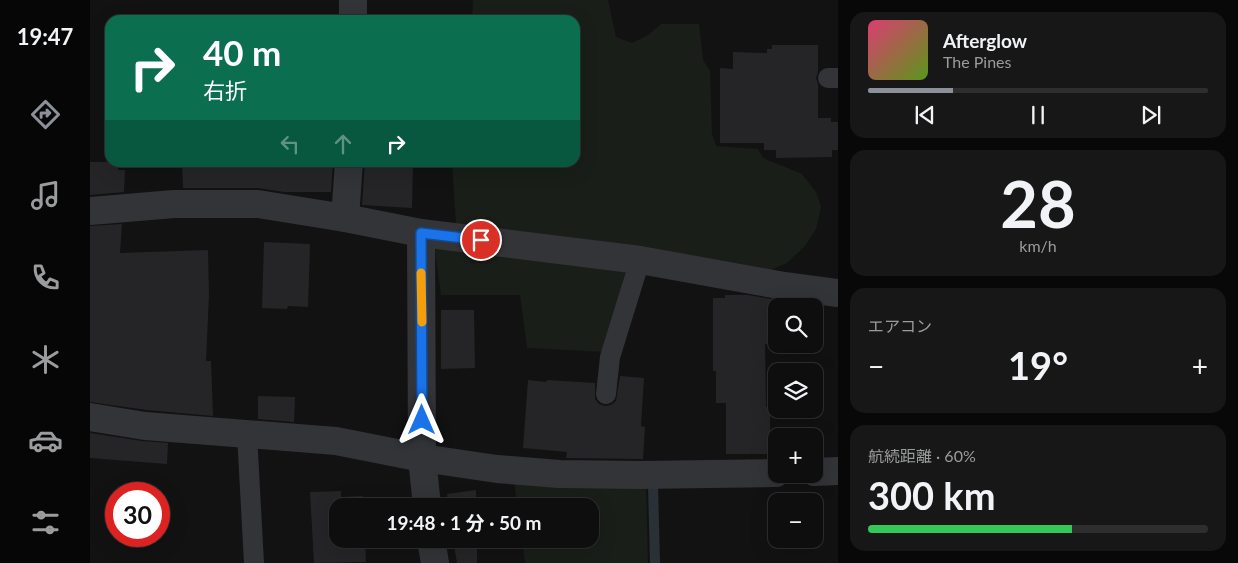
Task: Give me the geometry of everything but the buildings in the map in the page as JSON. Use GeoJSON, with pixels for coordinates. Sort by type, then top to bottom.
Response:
{"type":"FeatureCollection","features":[{"type":"Feature","properties":{"kind":"street"},"geometry":{"type":"LineString","coordinates":[[353,0],[353,15]]}},
{"type":"Feature","properties":{"kind":"street"},"geometry":{"type":"LineString","coordinates":[[345,218],[349,167]]}},
{"type":"Feature","properties":{"kind":"street"},"geometry":{"type":"LineString","coordinates":[[90,211],[174,204],[258,204],[421,233],[640,260],[784,286],[838,293]]}},
{"type":"Feature","properties":{"kind":"street"},"geometry":{"type":"LineString","coordinates":[[421,233],[422,458],[426,498]]}},
{"type":"Feature","properties":{"kind":"street"},"geometry":{"type":"LineString","coordinates":[[90,417],[145,426],[336,441],[422,458],[497,469],[558,474],[640,475],[768,472]]}},
{"type":"Feature","properties":{"kind":"street"},"geometry":{"type":"LineString","coordinates":[[823,472],[838,472]]}},
{"type":"Feature","properties":{"kind":"street"},"geometry":{"type":"LineString","coordinates":[[432,548],[435,563]]}},
{"type":"Feature","properties":{"kind":"lane"},"geometry":{"type":"LineString","coordinates":[[606,394],[610,357],[640,260]]}},
{"type":"Feature","properties":{"kind":"lane"},"geometry":{"type":"LineString","coordinates":[[247,434],[254,563]]}},
{"type":"Feature","properties":{"kind":"shaded area"},"geometry":{"type":"Polygon","coordinates":[[[473,0],[608,0],[616,37],[632,43],[648,35],[661,24],[699,24],[703,60],[710,71],[712,134],[716,146],[758,149],[763,158],[802,174],[816,192],[821,207],[816,229],[805,246],[787,263],[771,270],[456,224],[452,167],[580,167],[580,15],[472,15],[473,0]]]}},
{"type":"Feature","properties":{"kind":"shaded area"},"geometry":{"type":"Polygon","coordinates":[[[452,244],[626,270],[605,352],[527,348],[520,295],[441,295],[435,250],[452,244]]]}},
{"type":"Feature","properties":{"kind":"shaded area"},"geometry":{"type":"Polygon","coordinates":[[[514,479],[646,483],[648,563],[525,563],[523,548],[599,548],[599,498],[516,498],[514,479]]]}},
{"type":"Feature","properties":{"kind":"waterway"},"geometry":{"type":"LineString","coordinates":[[653,485],[655,563]]}},
{"type":"Feature","properties":{"kind":"slow traffic"},"geometry":{"type":"LineString","coordinates":[[421,273],[422,322]]}},
{"type":"Feature","properties":{"kind":"route"},"geometry":{"type":"LineString","coordinates":[[422,420],[421,233],[481,240]]}}]}
